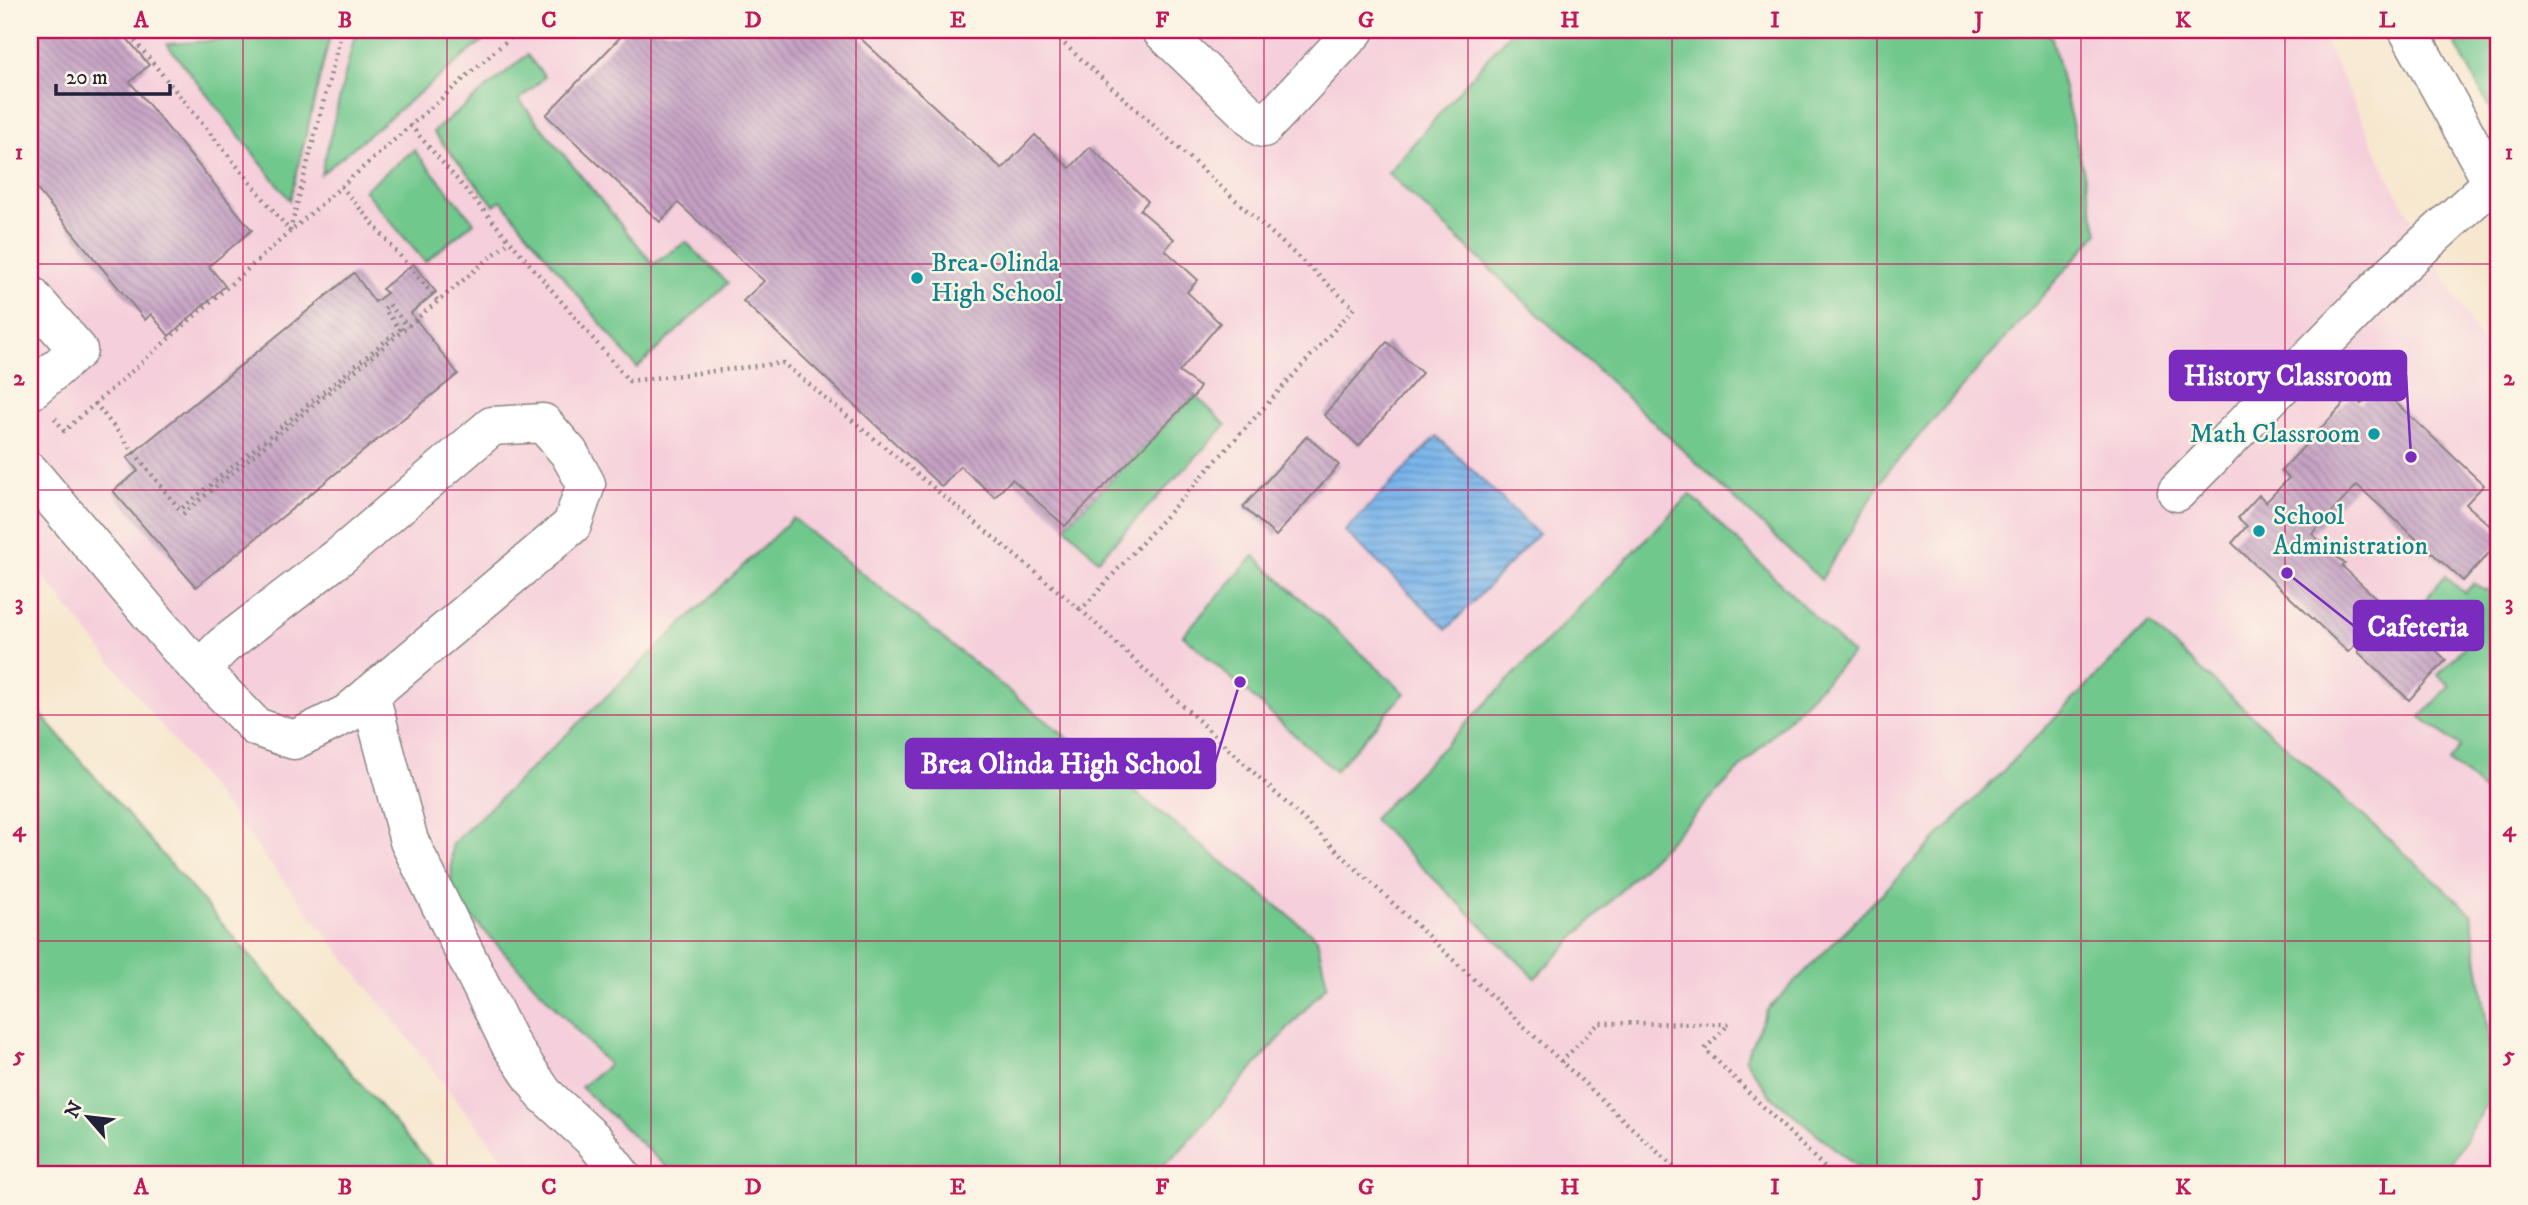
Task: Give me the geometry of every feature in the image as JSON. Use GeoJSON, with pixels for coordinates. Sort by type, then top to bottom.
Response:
{"type":"FeatureCollection","features":[{"type":"Feature","properties":{"kind":"street"},"geometry":{"type":"LineString","coordinates":[[1161,30],[1262,128],[1355,30]]}},
{"type":"Feature","properties":{"kind":"street"},"geometry":{"type":"LineString","coordinates":[[2176,492],[2394,272],[2495,188],[2408,30]]}},
{"type":"Feature","properties":{"kind":"street"},"geometry":{"type":"LineString","coordinates":[[30,295],[78,350],[39,400]]}},
{"type":"Feature","properties":{"kind":"street"},"geometry":{"type":"LineString","coordinates":[[30,472],[200,669],[256,727],[293,740],[348,714],[572,525],[586,484],[569,453],[543,423],[492,426],[340,556],[223,646],[200,669]]}},
{"type":"Feature","properties":{"kind":"street"},"geometry":{"type":"LineString","coordinates":[[370,695],[409,841],[510,1044],[544,1094],[594,1140],[621,1175]]}},
{"type":"Feature","properties":{"kind":"path"},"geometry":{"type":"LineString","coordinates":[[126,30],[290,231]]}},
{"type":"Feature","properties":{"kind":"path"},"geometry":{"type":"LineString","coordinates":[[290,231],[342,30]]}},
{"type":"Feature","properties":{"kind":"path"},"geometry":{"type":"LineString","coordinates":[[39,400],[64,431],[519,30]]}},
{"type":"Feature","properties":{"kind":"path"},"geometry":{"type":"LineString","coordinates":[[1049,30],[1354,308],[1081,610]]}},
{"type":"Feature","properties":{"kind":"path"},"geometry":{"type":"LineString","coordinates":[[410,125],[629,381],[783,363],[1081,610],[1682,1175]]}},
{"type":"Feature","properties":{"kind":"path"},"geometry":{"type":"LineString","coordinates":[[341,186],[438,301]]}},
{"type":"Feature","properties":{"kind":"path"},"geometry":{"type":"LineString","coordinates":[[183,513],[510,241]]}},
{"type":"Feature","properties":{"kind":"path"},"geometry":{"type":"LineString","coordinates":[[95,403],[180,510],[400,329],[384,309],[389,304],[408,327]]}},
{"type":"Feature","properties":{"kind":"path"},"geometry":{"type":"LineString","coordinates":[[1561,1062],[1600,1023],[1729,1024],[1705,1049],[1832,1175]]}},
{"type":"Feature","properties":{"kind":"path"},"geometry":{"type":"LineString","coordinates":[[1398,1175],[1461,1166],[1479,1175]]}},
{"type":"Feature","properties":{"kind":"shaded area"},"geometry":{"type":"Polygon","coordinates":[[[30,30],[2320,30],[2392,184],[2498,372],[2498,1175],[516,1175],[30,559],[30,30]]]}},
{"type":"Feature","properties":{"kind":"green space"},"geometry":{"type":"Polygon","coordinates":[[[356,30],[496,30],[321,174],[356,30]]]}},
{"type":"Feature","properties":{"kind":"green space"},"geometry":{"type":"Polygon","coordinates":[[[1512,30],[2043,30],[2052,38],[2098,233],[1888,471],[1821,580],[1388,173],[1512,30]]]}},
{"type":"Feature","properties":{"kind":"green space"},"geometry":{"type":"Polygon","coordinates":[[[2448,30],[2498,30],[2498,124],[2448,30]]]}},
{"type":"Feature","properties":{"kind":"green space"},"geometry":{"type":"Polygon","coordinates":[[[331,32],[290,200],[167,44],[331,32]]]}},
{"type":"Feature","properties":{"kind":"green space"},"geometry":{"type":"Polygon","coordinates":[[[527,55],[545,77],[519,100],[653,264],[686,242],[728,283],[637,368],[501,200],[494,205],[433,132],[527,55]]]}},
{"type":"Feature","properties":{"kind":"green space"},"geometry":{"type":"Polygon","coordinates":[[[414,150],[474,222],[425,262],[364,190],[414,150]]]}},
{"type":"Feature","properties":{"kind":"green space"},"geometry":{"type":"Polygon","coordinates":[[[1195,395],[1226,425],[1098,560],[1065,526],[1195,395]]]}},
{"type":"Feature","properties":{"kind":"green space"},"geometry":{"type":"Polygon","coordinates":[[[1690,494],[1852,654],[1535,978],[1373,819],[1690,494]]]}},
{"type":"Feature","properties":{"kind":"green space"},"geometry":{"type":"Polygon","coordinates":[[[793,518],[1317,938],[1327,985],[1176,1155],[1152,1175],[675,1175],[581,1087],[609,1065],[451,895],[452,844],[793,518]]]}},
{"type":"Feature","properties":{"kind":"green space"},"geometry":{"type":"Polygon","coordinates":[[[1254,556],[1405,693],[1335,771],[1183,635],[1254,556]]]}},
{"type":"Feature","properties":{"kind":"green space"},"geometry":{"type":"Polygon","coordinates":[[[2445,576],[2464,593],[2474,583],[2498,593],[2498,803],[2449,761],[2460,747],[2421,717],[2450,686],[2438,675],[2468,643],[2423,602],[2445,576]]]}},
{"type":"Feature","properties":{"kind":"green space"},"geometry":{"type":"Polygon","coordinates":[[[2149,623],[2471,913],[2496,1089],[2444,1175],[1867,1175],[1770,1095],[1745,1059],[1767,1010],[2149,623]]]}},
{"type":"Feature","properties":{"kind":"green space"},"geometry":{"type":"Polygon","coordinates":[[[30,702],[440,1175],[30,1175],[30,702]]]}},
{"type":"Feature","properties":{"kind":"water"},"geometry":{"type":"Polygon","coordinates":[[[1437,436],[1538,534],[1447,629],[1345,531],[1437,436]]]}},
{"type":"Feature","properties":{"kind":"building"},"geometry":{"type":"Polygon","coordinates":[[[30,30],[120,30],[149,65],[130,82],[252,230],[209,266],[225,286],[169,336],[151,314],[145,320],[30,181],[30,30]]]}},
{"type":"Feature","properties":{"kind":"building","name":"Brea-Olinda High School"},"geometry":{"type":"Polygon","coordinates":[[[627,30],[867,30],[860,38],[1002,169],[1035,135],[1070,168],[1090,147],[1148,201],[1140,210],[1174,239],[1165,250],[1198,280],[1187,292],[1220,323],[1179,372],[1200,387],[1195,395],[1065,526],[1012,479],[995,497],[960,466],[942,487],[743,301],[764,281],[678,203],[660,222],[546,115],[627,30]]]}},
{"type":"Feature","properties":{"kind":"building"},"geometry":{"type":"Polygon","coordinates":[[[413,264],[436,292],[411,313],[458,374],[196,587],[113,491],[138,471],[127,458],[354,273],[375,302],[387,293],[382,289],[413,264]]]}},
{"type":"Feature","properties":{"kind":"building"},"geometry":{"type":"Polygon","coordinates":[[[1387,342],[1422,373],[1359,446],[1324,415],[1387,342]]]}},
{"type":"Feature","properties":{"kind":"building"},"geometry":{"type":"Polygon","coordinates":[[[2378,386],[2484,485],[2466,504],[2498,533],[2498,543],[2463,581],[2357,485],[2312,534],[2390,611],[2348,652],[2232,543],[2247,526],[2238,518],[2259,495],[2266,502],[2289,478],[2281,471],[2352,395],[2361,404],[2378,386]]]}},
{"type":"Feature","properties":{"kind":"building"},"geometry":{"type":"Polygon","coordinates":[[[1307,436],[1339,465],[1276,536],[1243,507],[1307,436]]]}},
{"type":"Feature","properties":{"kind":"building"},"geometry":{"type":"Polygon","coordinates":[[[2395,610],[2446,660],[2409,700],[2358,652],[2395,610]]]}},
{"type":"Feature","properties":{"kind":"place","name":"Brea-Olinda High School"},"geometry":{"type":"Point","coordinates":[917,278]}},
{"type":"Feature","properties":{"kind":"place","name":"Math Classroom"},"geometry":{"type":"Point","coordinates":[2374,434]}},
{"type":"Feature","properties":{"kind":"place","name":"History Classroom"},"geometry":{"type":"Point","coordinates":[2411,457]}},
{"type":"Feature","properties":{"kind":"place","name":"School Administration"},"geometry":{"type":"Point","coordinates":[2259,531]}},
{"type":"Feature","properties":{"kind":"place","name":"Cafeteria"},"geometry":{"type":"Point","coordinates":[2287,573]}},
{"type":"Feature","properties":{"kind":"place","name":"Brea Olinda High School"},"geometry":{"type":"Point","coordinates":[1240,682]}}]}
